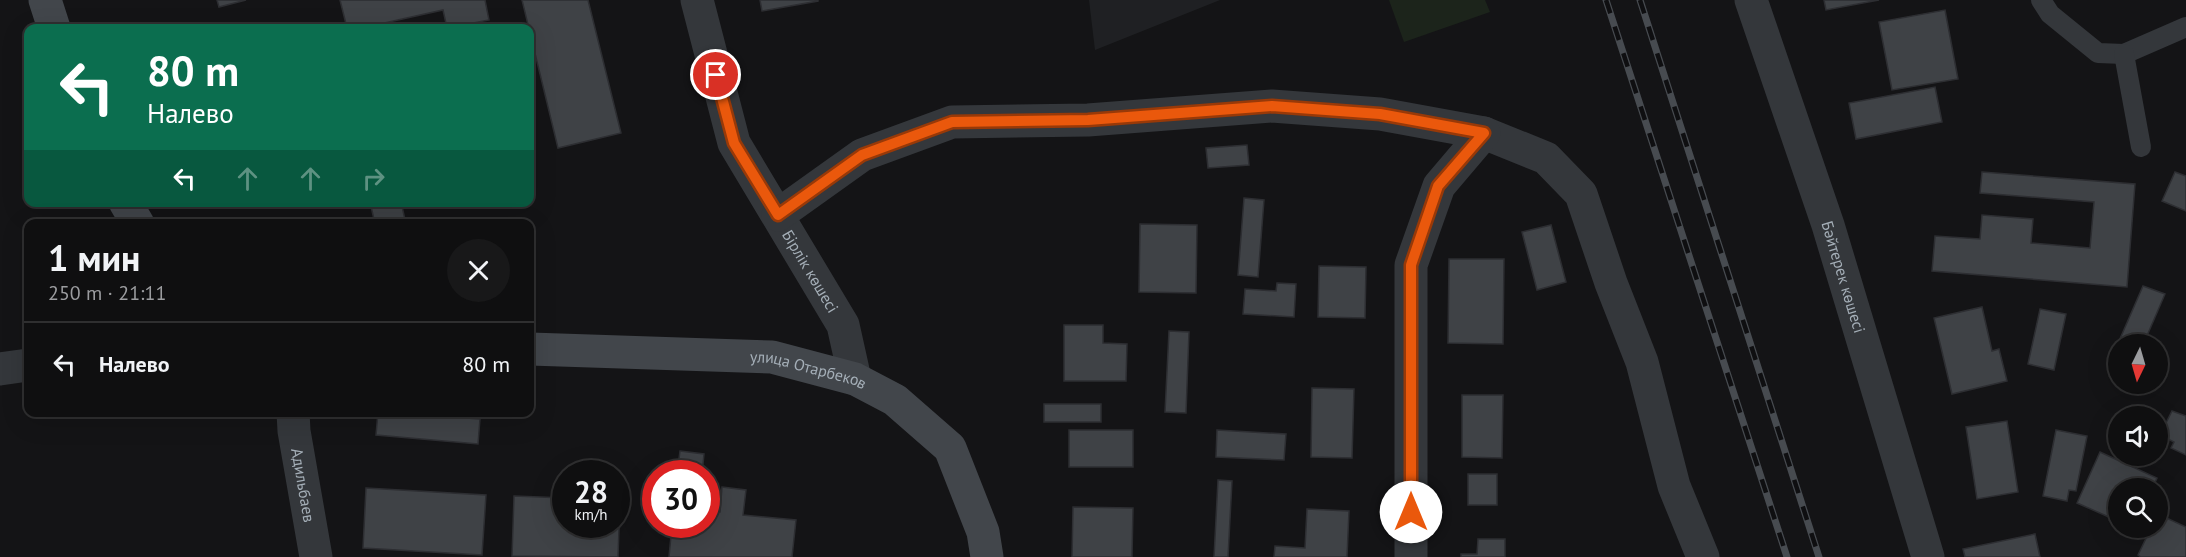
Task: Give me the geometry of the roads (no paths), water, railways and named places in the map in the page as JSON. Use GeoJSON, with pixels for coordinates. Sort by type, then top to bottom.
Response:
{"type":"FeatureCollection","features":[{"type":"Feature","properties":{"kind":"main road"},"geometry":{"type":"LineString","coordinates":[[45,0],[53,24]]}},
{"type":"Feature","properties":{"kind":"main road","name":"улица Отарбеков"},"geometry":{"type":"LineString","coordinates":[[534,349],[772,357],[855,379],[895,400],[950,448],[983,532],[987,557]]}},
{"type":"Feature","properties":{"kind":"street","name":"Бірлік көшесі"},"geometry":{"type":"LineString","coordinates":[[698,0],[734,143],[843,325],[855,379]]}},
{"type":"Feature","properties":{"kind":"street","name":"Бәйтерек көшесі"},"geometry":{"type":"LineString","coordinates":[[1751,0],[1828,225],[1928,557]]}},
{"type":"Feature","properties":{"kind":"street"},"geometry":{"type":"LineString","coordinates":[[778,215],[862,155],[952,122],[1088,120],[1272,106],[1380,114],[1484,133],[1546,158],[1581,194],[1611,283],[1642,362],[1674,486],[1703,557]]}},
{"type":"Feature","properties":{"kind":"street"},"geometry":{"type":"LineString","coordinates":[[1411,557],[1411,265],[1438,186],[1484,133]]}},
{"type":"Feature","properties":{"kind":"street"},"geometry":{"type":"LineString","coordinates":[[0,369],[24,366]]}},
{"type":"Feature","properties":{"kind":"street","name":"Адильбаев"},"geometry":{"type":"LineString","coordinates":[[293,417],[316,557]]}},
{"type":"Feature","properties":{"kind":"lane"},"geometry":{"type":"LineString","coordinates":[[2041,0],[2050,14],[2098,53],[2124,54],[2186,27]]}},
{"type":"Feature","properties":{"kind":"lane"},"geometry":{"type":"LineString","coordinates":[[2124,54],[2141,147]]}},
{"type":"Feature","properties":{"kind":"railway"},"geometry":{"type":"LineString","coordinates":[[1606,0],[1787,557]]}},
{"type":"Feature","properties":{"kind":"railway"},"geometry":{"type":"LineString","coordinates":[[1640,0],[1819,557]]}}]}
